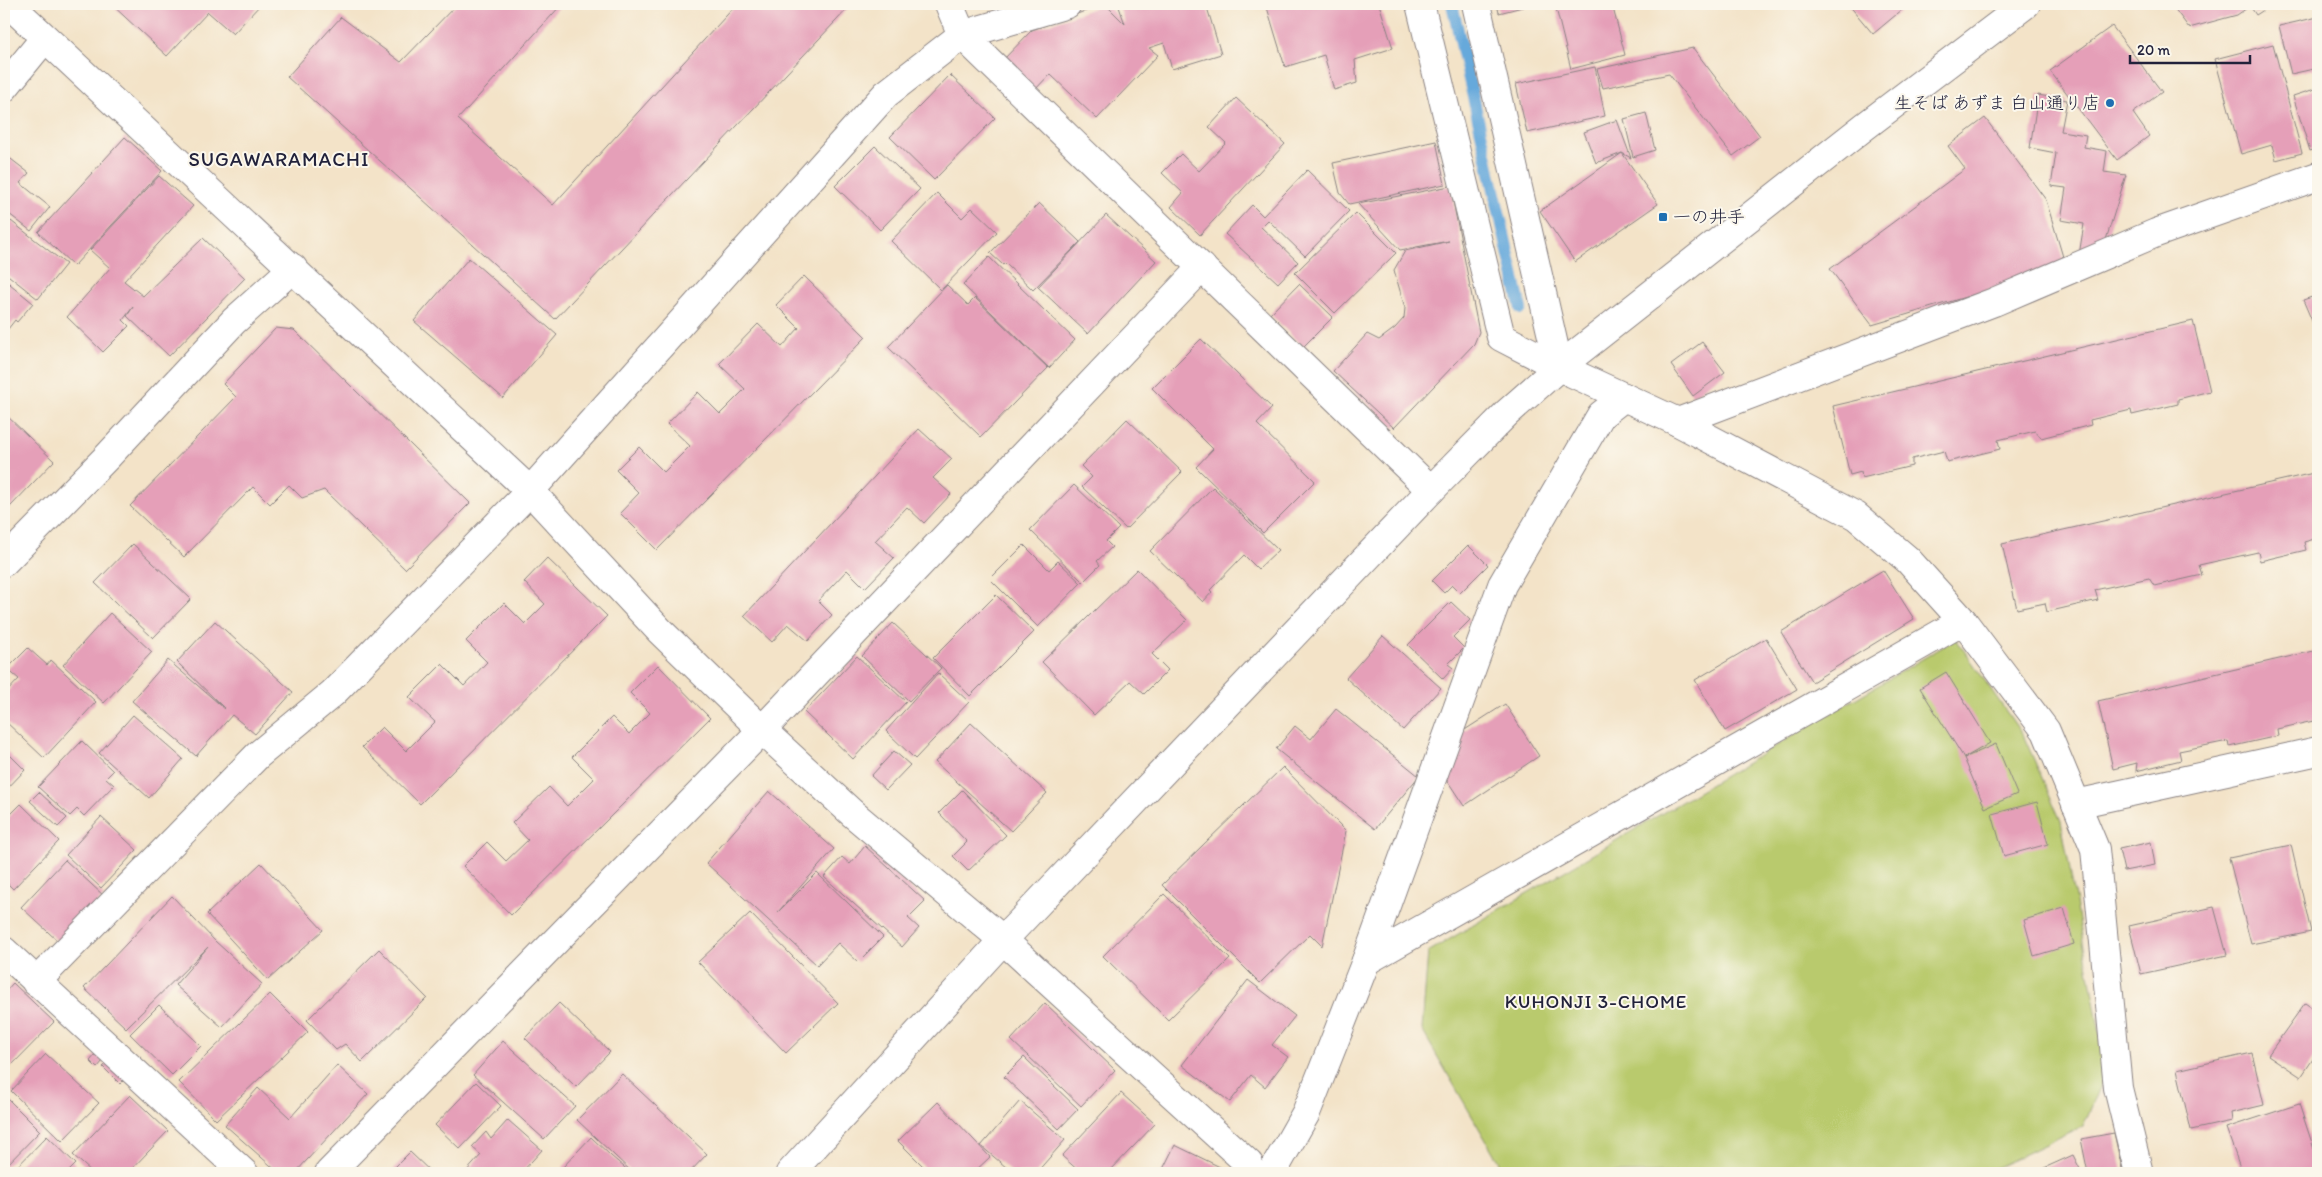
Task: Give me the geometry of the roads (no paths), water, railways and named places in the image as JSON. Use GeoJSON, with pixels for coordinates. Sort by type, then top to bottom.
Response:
{"type":"FeatureCollection","features":[{"type":"Feature","properties":{"kind":"street"},"geometry":{"type":"LineString","coordinates":[[9,4],[294,268],[530,491],[660,631],[762,730],[852,813],[1003,940],[1249,1164],[1244,1173]]}},
{"type":"Feature","properties":{"kind":"street"},"geometry":{"type":"LineString","coordinates":[[949,4],[962,35],[1431,490]]}},
{"type":"Feature","properties":{"kind":"street"},"geometry":{"type":"LineString","coordinates":[[36,982],[258,755],[333,693],[530,491],[886,94],[962,35],[1067,4]]}},
{"type":"Feature","properties":{"kind":"street"},"geometry":{"type":"LineString","coordinates":[[1420,4],[1501,337],[1559,367],[1678,422],[1856,516],[1908,560],[1963,622],[2046,732],[2096,849],[2118,1088],[2139,1173]]}},
{"type":"Feature","properties":{"kind":"street"},"geometry":{"type":"LineString","coordinates":[[1476,4],[1559,367]]}},
{"type":"Feature","properties":{"kind":"street"},"geometry":{"type":"LineString","coordinates":[[790,1173],[1003,940],[1431,490],[1507,413],[1559,367],[1864,127],[2026,4]]}},
{"type":"Feature","properties":{"kind":"street"},"geometry":{"type":"LineString","coordinates":[[4,88],[44,38]]}},
{"type":"Feature","properties":{"kind":"street"},"geometry":{"type":"LineString","coordinates":[[1678,422],[1994,302],[2156,233],[2318,176]]}},
{"type":"Feature","properties":{"kind":"street"},"geometry":{"type":"LineString","coordinates":[[330,1173],[762,730],[1202,267]]}},
{"type":"Feature","properties":{"kind":"street"},"geometry":{"type":"LineString","coordinates":[[4,562],[107,457],[234,321],[294,268]]}},
{"type":"Feature","properties":{"kind":"street"},"geometry":{"type":"LineString","coordinates":[[1272,1173],[1306,1113],[1366,961],[1502,584],[1601,415],[1624,397]]}},
{"type":"Feature","properties":{"kind":"street"},"geometry":{"type":"LineString","coordinates":[[1366,961],[1963,622]]}},
{"type":"Feature","properties":{"kind":"street"},"geometry":{"type":"LineString","coordinates":[[2076,804],[2318,751]]}},
{"type":"Feature","properties":{"kind":"street"},"geometry":{"type":"LineString","coordinates":[[4,951],[244,1173]]}},
{"type":"Feature","properties":{"kind":"waterway"},"geometry":{"type":"LineString","coordinates":[[1452,4],[1521,309]]}},
{"type":"Feature","properties":{"kind":"place","name":"生そば あずま 白山通り店"},"geometry":{"type":"Point","coordinates":[2110,103]}},
{"type":"Feature","properties":{"kind":"place","name":"一の井手"},"geometry":{"type":"Point","coordinates":[1663,217]}},
{"type":"Feature","properties":{"kind":"district","name":"SUGAWARAMACHI"},"geometry":{"type":"Point","coordinates":[279,159]}},
{"type":"Feature","properties":{"kind":"district","name":"KUHONJI 3-CHOME"},"geometry":{"type":"Point","coordinates":[1596,1001]}}]}
